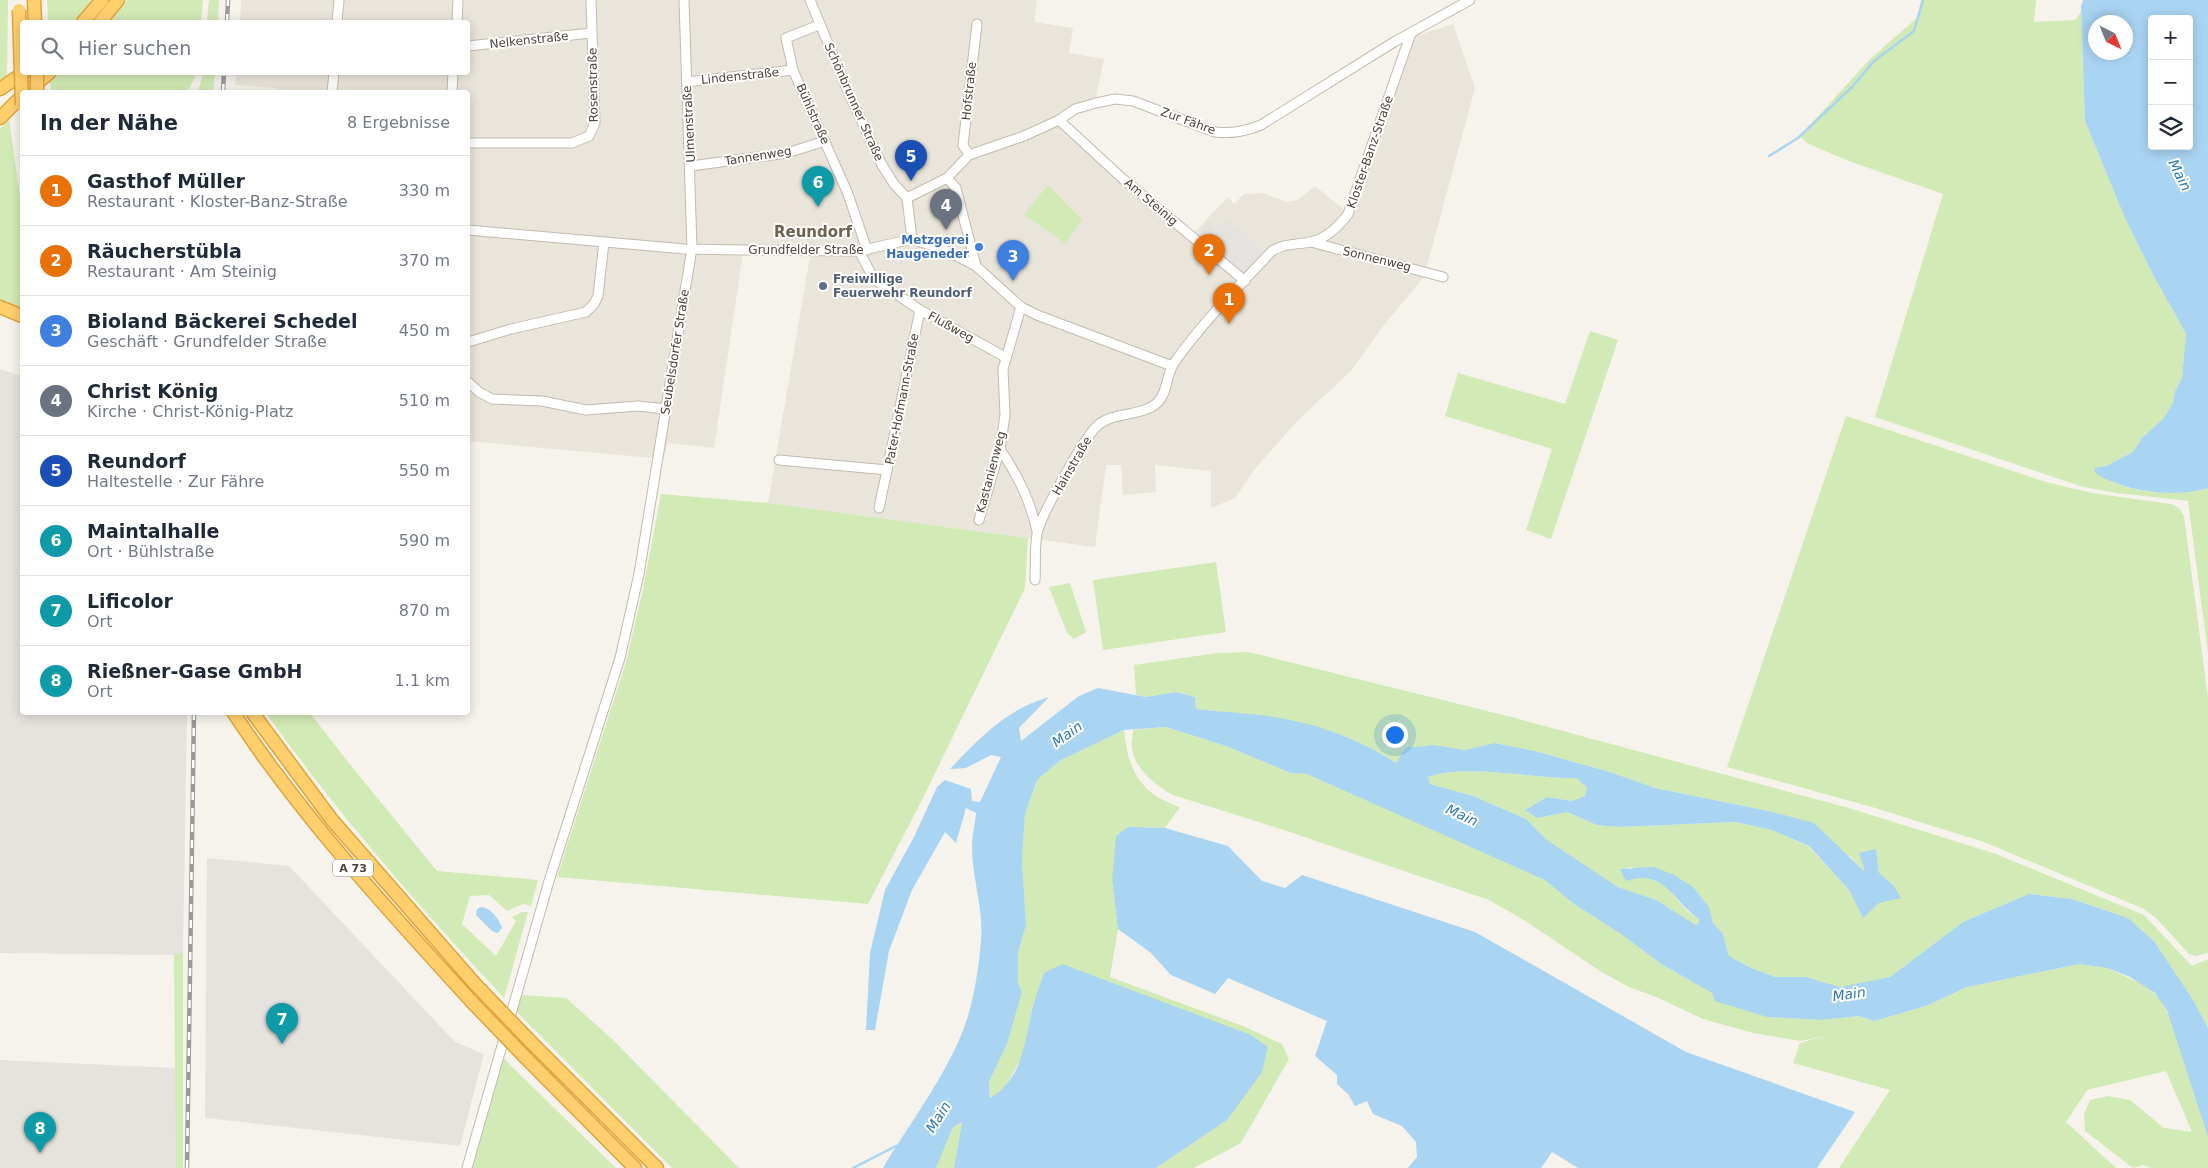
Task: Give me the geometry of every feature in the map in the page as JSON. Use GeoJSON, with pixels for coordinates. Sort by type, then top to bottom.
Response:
{"type":"FeatureCollection","features":[{"type":"Feature","properties":{"kind":"highway"},"geometry":{"type":"LineString","coordinates":[[85,20],[102,0]]}},
{"type":"Feature","properties":{"kind":"highway"},"geometry":{"type":"LineString","coordinates":[[102,20],[118,0]]}},
{"type":"Feature","properties":{"kind":"highway"},"geometry":{"type":"LineString","coordinates":[[34,2],[35,20]]}},
{"type":"Feature","properties":{"kind":"highway"},"geometry":{"type":"LineString","coordinates":[[19,5],[20,38]]}},
{"type":"Feature","properties":{"kind":"highway"},"geometry":{"type":"LineString","coordinates":[[21,75],[22,90]]}},
{"type":"Feature","properties":{"kind":"highway"},"geometry":{"type":"LineString","coordinates":[[0,89],[21,75]]}},
{"type":"Feature","properties":{"kind":"highway"},"geometry":{"type":"LineString","coordinates":[[37,75],[38,90]]}},
{"type":"Feature","properties":{"kind":"highway"},"geometry":{"type":"LineString","coordinates":[[29,90],[47,75]]}},
{"type":"Feature","properties":{"kind":"highway"},"geometry":{"type":"LineString","coordinates":[[0,118],[20,98]]}},
{"type":"Feature","properties":{"kind":"highway"},"geometry":{"type":"LineString","coordinates":[[0,307],[7,308],[20,315]]}},
{"type":"Feature","properties":{"kind":"highway","name":"A 73"},"geometry":{"type":"LineString","coordinates":[[235,715],[282,780],[371,889],[472,1002],[636,1168]]}},
{"type":"Feature","properties":{"kind":"highway","name":"A 73"},"geometry":{"type":"LineString","coordinates":[[254,715],[332,820],[475,984],[657,1168]]}},
{"type":"Feature","properties":{"kind":"street"},"geometry":{"type":"LineString","coordinates":[[337,20],[339,0]]}},
{"type":"Feature","properties":{"kind":"street"},"geometry":{"type":"LineString","coordinates":[[457,20],[458,0]]}},
{"type":"Feature","properties":{"kind":"street","name":"Rosenstraße"},"geometry":{"type":"LineString","coordinates":[[470,143],[572,143],[589,136],[595,123],[591,0]]}},
{"type":"Feature","properties":{"kind":"street","name":"Ulmenstraße"},"geometry":{"type":"LineString","coordinates":[[684,0],[691,166],[692,248]]}},
{"type":"Feature","properties":{"kind":"street","name":"Schönbrunner Straße"},"geometry":{"type":"LineString","coordinates":[[810,0],[819,25],[882,165],[894,184],[907,198]]}},
{"type":"Feature","properties":{"kind":"street","name":"Zur Fähre"},"geometry":{"type":"LineString","coordinates":[[907,198],[947,178],[969,155],[1024,136],[1059,120],[1075,109],[1115,99],[1158,110],[1215,132],[1228,134],[1245,131],[1261,125],[1467,2]]}},
{"type":"Feature","properties":{"kind":"street","name":"Hofstraße"},"geometry":{"type":"LineString","coordinates":[[969,155],[963,145],[977,24]]}},
{"type":"Feature","properties":{"kind":"street","name":"Bühlstraße"},"geometry":{"type":"LineString","coordinates":[[819,25],[786,38],[793,70],[848,194],[863,251]]}},
{"type":"Feature","properties":{"kind":"street","name":"Nelkenstraße"},"geometry":{"type":"LineString","coordinates":[[470,46],[591,33]]}},
{"type":"Feature","properties":{"kind":"street","name":"Kloster-Banz-Straße"},"geometry":{"type":"LineString","coordinates":[[1172,366],[1200,330],[1277,248],[1311,242],[1334,230],[1348,214],[1411,34]]}},
{"type":"Feature","properties":{"kind":"street","name":"Lindenstraße"},"geometry":{"type":"LineString","coordinates":[[687,82],[793,70]]}},
{"type":"Feature","properties":{"kind":"street"},"geometry":{"type":"LineString","coordinates":[[332,90],[334,75]]}},
{"type":"Feature","properties":{"kind":"street"},"geometry":{"type":"LineString","coordinates":[[452,90],[454,75]]}},
{"type":"Feature","properties":{"kind":"street","name":"Am Steinig"},"geometry":{"type":"LineString","coordinates":[[1059,120],[1122,179],[1245,281]]}},
{"type":"Feature","properties":{"kind":"street","name":"Tannenweg"},"geometry":{"type":"LineString","coordinates":[[691,166],[787,153],[825,141]]}},
{"type":"Feature","properties":{"kind":"street"},"geometry":{"type":"LineString","coordinates":[[947,178],[956,188],[976,266]]}},
{"type":"Feature","properties":{"kind":"street"},"geometry":{"type":"LineString","coordinates":[[907,198],[912,239],[947,251],[976,266],[1021,307],[1172,366]]}},
{"type":"Feature","properties":{"kind":"street","name":"Grundfelder Straße"},"geometry":{"type":"LineString","coordinates":[[470,230],[692,248],[863,251],[912,239]]}},
{"type":"Feature","properties":{"kind":"street"},"geometry":{"type":"LineString","coordinates":[[470,341],[511,329],[586,312],[594,304],[598,296],[604,242]]}},
{"type":"Feature","properties":{"kind":"street","name":"Sonnenweg"},"geometry":{"type":"LineString","coordinates":[[1311,242],[1443,277]]}},
{"type":"Feature","properties":{"kind":"street","name":"Seubelsdorfer Straße"},"geometry":{"type":"LineString","coordinates":[[467,1168],[549,881],[620,658],[639,574],[692,248]]}},
{"type":"Feature","properties":{"kind":"street","name":"Flußweg"},"geometry":{"type":"LineString","coordinates":[[863,251],[874,279],[920,310],[1006,357]]}},
{"type":"Feature","properties":{"kind":"street","name":"Kastanienweg"},"geometry":{"type":"LineString","coordinates":[[979,520],[1000,449],[1005,415],[1002,386],[1006,357],[1021,307]]}},
{"type":"Feature","properties":{"kind":"street","name":"Pater-Hofmann-Straße"},"geometry":{"type":"LineString","coordinates":[[779,460],[887,470],[920,310]]}},
{"type":"Feature","properties":{"kind":"street","name":"Hainstraße"},"geometry":{"type":"LineString","coordinates":[[1035,580],[1037,532],[1054,497],[1088,437],[1098,425],[1112,417],[1149,408],[1156,404],[1164,391],[1172,366]]}},
{"type":"Feature","properties":{"kind":"street"},"geometry":{"type":"LineString","coordinates":[[470,384],[479,392],[492,399],[542,402],[586,410],[638,406],[666,409]]}},
{"type":"Feature","properties":{"kind":"street"},"geometry":{"type":"LineString","coordinates":[[1000,449],[1019,478],[1032,508],[1037,532]]}},
{"type":"Feature","properties":{"kind":"street"},"geometry":{"type":"LineString","coordinates":[[879,508],[887,470]]}},
{"type":"Feature","properties":{"kind":"shaded area"},"geometry":{"type":"Polygon","coordinates":[[[241,0],[1037,0],[1034,22],[1073,28],[1069,53],[1104,59],[1096,97],[1060,116],[1191,236],[1228,197],[1234,204],[1244,194],[1263,193],[1286,202],[1298,200],[1315,186],[1348,213],[1406,39],[1453,24],[1475,88],[1424,277],[1384,325],[1351,371],[1297,421],[1254,470],[1235,498],[1211,508],[1211,471],[1155,465],[1156,492],[1123,495],[1121,465],[1106,465],[1095,547],[768,503],[810,256],[743,253],[714,448],[668,443],[664,459],[470,441],[470,90],[275,90],[275,88],[235,85],[236,75],[470,75],[470,20],[240,20],[241,0]]]}},
{"type":"Feature","properties":{"kind":"shaded area"},"geometry":{"type":"Polygon","coordinates":[[[1226,219],[1263,251],[1243,273],[1198,235],[1209,223],[1217,229],[1226,219]]]}},
{"type":"Feature","properties":{"kind":"shaded area"},"geometry":{"type":"Polygon","coordinates":[[[0,369],[20,375],[20,715],[187,715],[183,952],[174,955],[0,953],[0,369]]]}},
{"type":"Feature","properties":{"kind":"shaded area"},"geometry":{"type":"Polygon","coordinates":[[[207,858],[289,866],[455,1042],[484,1054],[460,1146],[205,1118],[207,858]]]}},
{"type":"Feature","properties":{"kind":"shaded area"},"geometry":{"type":"Polygon","coordinates":[[[0,1060],[176,1068],[176,1168],[0,1168],[0,1060]]]}},
{"type":"Feature","properties":{"kind":"green space"},"geometry":{"type":"Polygon","coordinates":[[[0,0],[8,0],[7,80],[0,85],[0,0]]]}},
{"type":"Feature","properties":{"kind":"green space"},"geometry":{"type":"Polygon","coordinates":[[[47,0],[96,0],[80,20],[48,20],[47,0]]]}},
{"type":"Feature","properties":{"kind":"green space"},"geometry":{"type":"Polygon","coordinates":[[[127,0],[203,0],[201,20],[112,20],[127,0]]]}},
{"type":"Feature","properties":{"kind":"green space"},"geometry":{"type":"Polygon","coordinates":[[[209,0],[219,0],[218,20],[207,20],[209,0]]]}},
{"type":"Feature","properties":{"kind":"green space"},"geometry":{"type":"Polygon","coordinates":[[[1921,0],[2036,0],[2034,22],[2075,20],[2081,12],[2085,121],[2125,218],[2152,273],[2186,334],[2182,378],[2175,391],[2173,403],[2164,418],[2142,438],[2133,452],[2106,466],[2094,469],[2117,484],[2148,491],[2165,493],[2196,491],[2208,488],[2208,654],[2188,501],[2083,487],[1875,417],[1943,194],[1846,160],[1807,143],[1800,136],[1869,60],[1918,17],[1921,0]]]}},
{"type":"Feature","properties":{"kind":"green space"},"geometry":{"type":"Polygon","coordinates":[[[58,75],[196,75],[187,90],[51,90],[50,81],[58,75]]]}},
{"type":"Feature","properties":{"kind":"green space"},"geometry":{"type":"Polygon","coordinates":[[[202,75],[215,75],[213,90],[199,90],[202,75]]]}},
{"type":"Feature","properties":{"kind":"green space"},"geometry":{"type":"Polygon","coordinates":[[[9,119],[20,197],[20,308],[0,303],[0,129],[9,119]]]}},
{"type":"Feature","properties":{"kind":"green space"},"geometry":{"type":"Polygon","coordinates":[[[1048,185],[1082,220],[1065,243],[1024,215],[1048,185]]]}},
{"type":"Feature","properties":{"kind":"green space"},"geometry":{"type":"Polygon","coordinates":[[[1590,331],[1618,340],[1551,539],[1526,530],[1552,449],[1445,416],[1458,373],[1565,404],[1590,331]]]}},
{"type":"Feature","properties":{"kind":"green space"},"geometry":{"type":"Polygon","coordinates":[[[1846,416],[2046,482],[2092,493],[2171,504],[2179,508],[2184,516],[2208,698],[2208,953],[2195,956],[2189,954],[2157,919],[2144,909],[1984,842],[1872,807],[1727,767],[1846,416]]]}},
{"type":"Feature","properties":{"kind":"green space"},"geometry":{"type":"Polygon","coordinates":[[[661,494],[768,503],[1028,538],[1025,588],[923,798],[868,904],[557,877],[626,662],[643,589],[661,494]]]}},
{"type":"Feature","properties":{"kind":"green space"},"geometry":{"type":"Polygon","coordinates":[[[1216,562],[1226,632],[1103,650],[1093,580],[1216,562]]]}},
{"type":"Feature","properties":{"kind":"green space"},"geometry":{"type":"Polygon","coordinates":[[[1070,583],[1086,632],[1074,639],[1067,633],[1049,587],[1070,583]]]}},
{"type":"Feature","properties":{"kind":"green space"},"geometry":{"type":"Polygon","coordinates":[[[1249,652],[1507,716],[1849,808],[1996,854],[2144,915],[2192,966],[2208,959],[2208,1028],[2192,998],[2154,941],[2128,918],[2072,899],[2029,894],[1963,922],[1890,977],[1865,984],[1840,987],[1806,977],[1775,977],[1749,967],[1729,956],[1723,934],[1713,923],[1709,907],[1693,887],[1631,867],[1621,870],[1637,877],[1649,877],[1663,883],[1687,911],[1699,919],[1700,923],[1696,925],[1656,900],[1618,887],[1547,840],[1526,819],[1473,796],[1430,784],[1427,777],[1463,771],[1482,771],[1576,778],[1587,787],[1585,796],[1572,801],[1547,797],[1525,810],[1537,818],[1567,812],[1597,825],[1618,827],[1734,822],[1773,830],[1808,846],[1849,890],[1863,918],[1893,885],[1879,874],[1876,849],[1866,874],[1851,857],[1768,811],[1655,788],[1613,773],[1535,751],[1494,743],[1465,750],[1434,745],[1396,763],[1373,749],[1349,738],[1300,723],[1196,709],[1195,697],[1176,692],[1146,697],[1136,695],[1134,665],[1217,653],[1249,652]]]}},
{"type":"Feature","properties":{"kind":"green space"},"geometry":{"type":"Polygon","coordinates":[[[267,715],[312,715],[437,871],[538,880],[531,906],[523,904],[507,911],[489,895],[470,896],[462,924],[496,956],[516,921],[512,917],[522,912],[528,912],[504,998],[380,859],[293,751],[267,715]]]}},
{"type":"Feature","properties":{"kind":"green space"},"geometry":{"type":"Polygon","coordinates":[[[1166,727],[1226,746],[1291,773],[1307,774],[1514,865],[1545,880],[1574,904],[1621,934],[1661,964],[1712,993],[1713,996],[1767,1017],[1821,1020],[1859,1016],[1874,1021],[1926,1006],[1967,987],[2079,964],[2107,968],[2146,986],[2161,1000],[2173,1023],[2208,1137],[2208,1168],[2150,1168],[2143,1165],[2133,1168],[2085,1131],[2084,1114],[2090,1100],[2108,1096],[2130,1100],[2164,1128],[2192,1132],[2166,1071],[2087,1090],[2066,1122],[2116,1168],[1839,1168],[1890,1090],[1793,1063],[1800,1043],[1825,1036],[1801,1041],[1753,1033],[1703,1019],[1656,997],[1629,987],[1600,971],[1522,919],[1489,900],[1281,829],[1173,795],[1160,787],[1142,770],[1134,757],[1132,747],[1133,730],[1166,727]]]}},
{"type":"Feature","properties":{"kind":"green space"},"geometry":{"type":"Polygon","coordinates":[[[1124,730],[1129,757],[1138,779],[1155,795],[1166,802],[1180,807],[1165,828],[1128,827],[1112,880],[1118,929],[1110,977],[1243,1026],[1282,1044],[1289,1059],[1241,1143],[1194,1168],[1156,1168],[1227,1120],[1044,973],[1033,1005],[1023,1054],[1006,1087],[991,1099],[989,1082],[1007,1044],[1022,992],[1018,982],[1018,953],[1026,925],[1022,860],[1025,814],[1037,780],[1061,760],[1124,730]]]}},
{"type":"Feature","properties":{"kind":"green space"},"geometry":{"type":"Polygon","coordinates":[[[183,952],[183,1168],[176,1168],[174,955],[183,952]]]}},
{"type":"Feature","properties":{"kind":"green space"},"geometry":{"type":"Polygon","coordinates":[[[522,995],[566,998],[613,1040],[739,1168],[672,1168],[515,1010],[522,995]]]}},
{"type":"Feature","properties":{"kind":"green space"},"geometry":{"type":"Polygon","coordinates":[[[503,1057],[510,1065],[616,1168],[472,1168],[503,1057]]]}},
{"type":"Feature","properties":{"kind":"green space"},"geometry":{"type":"Polygon","coordinates":[[[962,1121],[954,1168],[936,1168],[953,1127],[962,1121]]]}},
{"type":"Feature","properties":{"kind":"water","name":"Main"},"geometry":{"type":"Polygon","coordinates":[[[2083,0],[2208,0],[2208,488],[2180,493],[2150,492],[2121,485],[2096,474],[2094,468],[2106,466],[2133,452],[2142,438],[2164,418],[2173,403],[2175,391],[2182,378],[2186,334],[2152,273],[2125,218],[2085,121],[2081,6],[2083,0]]]}},
{"type":"Feature","properties":{"kind":"water","name":"Main"},"geometry":{"type":"Polygon","coordinates":[[[1098,688],[1146,697],[1176,692],[1195,697],[1196,709],[1264,716],[1305,723],[1352,739],[1396,763],[1406,748],[1434,745],[1465,750],[1494,743],[1535,751],[1613,773],[1655,788],[1768,811],[1814,823],[1865,872],[1859,853],[1876,849],[1879,873],[1893,885],[1901,898],[1879,903],[1863,918],[1849,890],[1809,846],[1772,830],[1735,822],[1618,827],[1597,825],[1567,812],[1537,818],[1525,810],[1547,797],[1572,801],[1585,796],[1587,787],[1576,778],[1481,771],[1444,773],[1428,777],[1430,784],[1473,796],[1526,819],[1547,840],[1618,887],[1656,900],[1696,925],[1699,923],[1699,919],[1667,888],[1650,879],[1639,878],[1626,881],[1620,869],[1654,867],[1674,875],[1693,887],[1709,907],[1713,923],[1723,934],[1729,956],[1749,967],[1775,977],[1806,977],[1840,987],[1890,977],[1963,922],[2029,894],[2072,899],[2128,918],[2154,941],[2192,998],[2208,1028],[2208,1137],[2167,1010],[2155,993],[2130,977],[2107,968],[2079,964],[1967,987],[1926,1006],[1874,1021],[1859,1016],[1821,1020],[1767,1017],[1715,1001],[1712,993],[1661,964],[1621,934],[1574,904],[1545,880],[1307,774],[1291,773],[1226,746],[1166,727],[1124,730],[1061,760],[1037,780],[1025,814],[1022,860],[1026,925],[1018,953],[1018,982],[1022,992],[1007,1044],[989,1082],[990,1098],[1010,1081],[1016,1070],[1025,1045],[1034,1002],[1044,973],[1062,964],[1251,1035],[1268,1047],[1262,1072],[1227,1120],[1156,1168],[954,1168],[962,1122],[953,1127],[936,1168],[883,1168],[942,1074],[968,1016],[978,969],[981,929],[972,843],[976,813],[966,808],[956,843],[945,832],[912,890],[889,951],[875,1030],[866,1030],[870,953],[885,890],[914,837],[937,787],[945,780],[971,789],[972,801],[980,802],[1001,757],[991,755],[966,768],[950,769],[983,736],[1019,709],[1049,697],[1019,728],[1021,741],[1079,696],[1098,688]]]}},
{"type":"Feature","properties":{"kind":"water"},"geometry":{"type":"Polygon","coordinates":[[[1128,827],[1165,828],[1228,846],[1262,881],[1285,888],[1302,875],[1475,932],[1686,1052],[1855,1112],[1817,1168],[1578,1168],[1552,1152],[1541,1168],[1408,1168],[1417,1157],[1416,1142],[1402,1126],[1373,1114],[1367,1101],[1355,1106],[1348,1094],[1337,1084],[1337,1075],[1315,1056],[1327,1021],[1228,978],[1215,994],[1171,975],[1151,953],[1118,929],[1112,880],[1116,836],[1128,827]]]}},
{"type":"Feature","properties":{"kind":"water"},"geometry":{"type":"Polygon","coordinates":[[[481,907],[488,909],[499,921],[502,928],[498,933],[492,931],[476,915],[477,909],[481,907]]]}},
{"type":"Feature","properties":{"kind":"waterway"},"geometry":{"type":"LineString","coordinates":[[1769,156],[1798,138],[1852,87],[1874,61],[1914,31],[1923,0]]}},
{"type":"Feature","properties":{"kind":"waterway"},"geometry":{"type":"LineString","coordinates":[[853,1168],[896,1146]]}},
{"type":"Feature","properties":{"kind":"railway"},"geometry":{"type":"LineString","coordinates":[[227,20],[228,0]]}},
{"type":"Feature","properties":{"kind":"railway"},"geometry":{"type":"LineString","coordinates":[[223,90],[224,75]]}},
{"type":"Feature","properties":{"kind":"railway"},"geometry":{"type":"LineString","coordinates":[[187,1168],[194,715]]}},
{"type":"Feature","properties":{"kind":"place","name":"Reundorf"},"geometry":{"type":"Point","coordinates":[911,181]}},
{"type":"Feature","properties":{"kind":"place","name":"Maintalhalle"},"geometry":{"type":"Point","coordinates":[818,207]}},
{"type":"Feature","properties":{"kind":"place","name":"Christ König"},"geometry":{"type":"Point","coordinates":[946,230]}},
{"type":"Feature","properties":{"kind":"place","name":"Metzgerei Haugeneder"},"geometry":{"type":"Point","coordinates":[979,247]}},
{"type":"Feature","properties":{"kind":"place","name":"Räucherstübla"},"geometry":{"type":"Point","coordinates":[1209,275]}},
{"type":"Feature","properties":{"kind":"place","name":"Bioland Bäckerei Schedel"},"geometry":{"type":"Point","coordinates":[1013,281]}},
{"type":"Feature","properties":{"kind":"place","name":"Freiwillige Feuerwehr Reundorf"},"geometry":{"type":"Point","coordinates":[823,286]}},
{"type":"Feature","properties":{"kind":"place","name":"Gasthof Müller"},"geometry":{"type":"Point","coordinates":[1229,324]}},
{"type":"Feature","properties":{"kind":"place","name":"Lificolor"},"geometry":{"type":"Point","coordinates":[282,1044]}},
{"type":"Feature","properties":{"kind":"place","name":"Rießner-Gase GmbH"},"geometry":{"type":"Point","coordinates":[40,1153]}},
{"type":"Feature","properties":{"kind":"district","name":"Reundorf"},"geometry":{"type":"Point","coordinates":[813,232]}}]}
